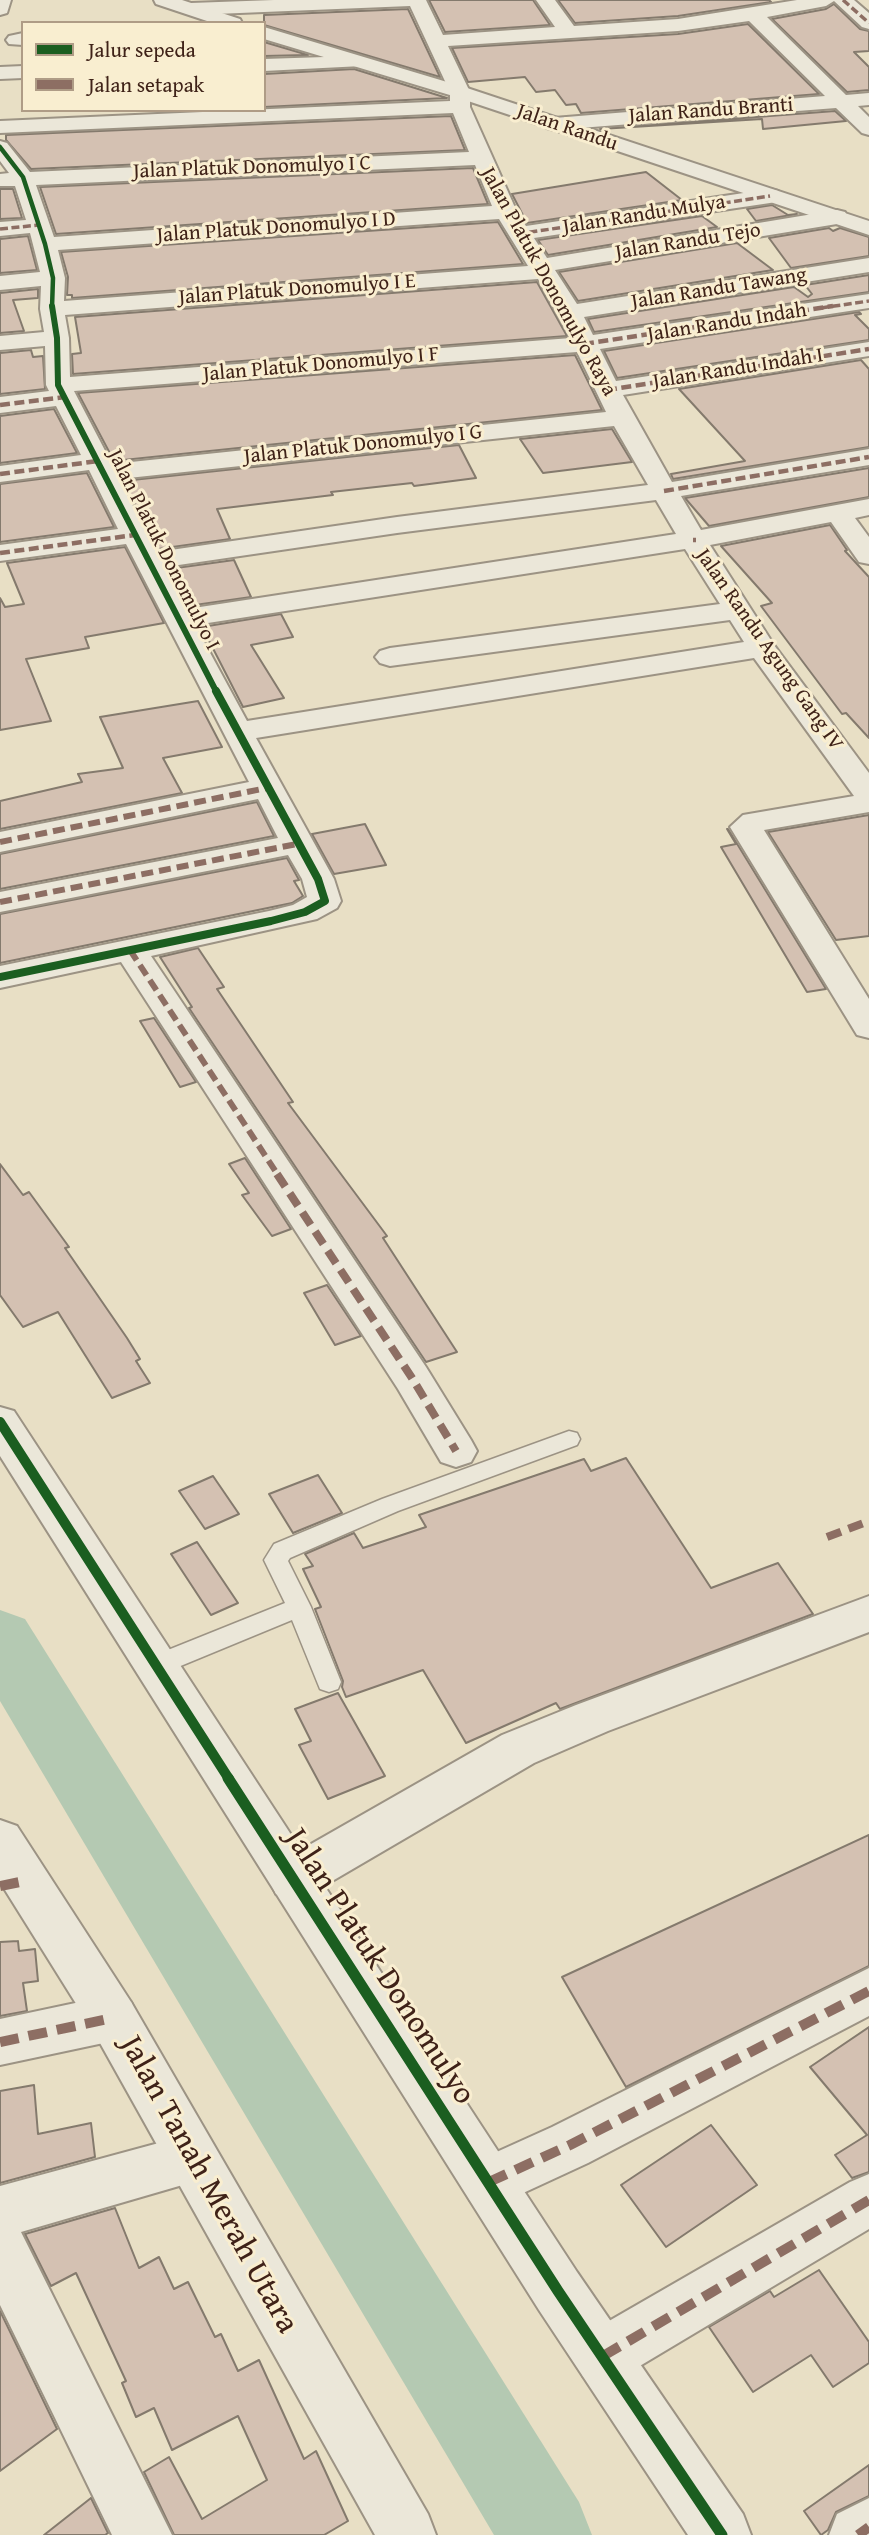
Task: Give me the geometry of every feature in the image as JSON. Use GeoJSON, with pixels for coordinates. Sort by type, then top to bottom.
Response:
{"type":"FeatureCollection","features":[{"type":"Feature","properties":{"kind":"street"},"geometry":{"type":"LineString","coordinates":[[0,9],[2,0]]}},
{"type":"Feature","properties":{"kind":"street"},"geometry":{"type":"LineString","coordinates":[[163,0],[227,21]]}},
{"type":"Feature","properties":{"kind":"street"},"geometry":{"type":"LineString","coordinates":[[191,9],[417,0]]}},
{"type":"Feature","properties":{"kind":"street","name":"Jalan Platuk Donomulyo Raya"},"geometry":{"type":"LineString","coordinates":[[417,0],[460,100],[481,158],[506,212],[570,312],[622,418],[693,540]]}},
{"type":"Feature","properties":{"kind":"street"},"geometry":{"type":"LineString","coordinates":[[545,0],[568,32]]}},
{"type":"Feature","properties":{"kind":"street"},"geometry":{"type":"LineString","coordinates":[[709,0],[726,19]]}},
{"type":"Feature","properties":{"kind":"street"},"geometry":{"type":"LineString","coordinates":[[436,41],[678,25],[754,15],[777,4],[825,0]]}},
{"type":"Feature","properties":{"kind":"street"},"geometry":{"type":"LineString","coordinates":[[843,0],[869,23]]}},
{"type":"Feature","properties":{"kind":"street"},"geometry":{"type":"LineString","coordinates":[[664,8],[678,25]]}},
{"type":"Feature","properties":{"kind":"street"},"geometry":{"type":"LineString","coordinates":[[754,15],[869,129]]}},
{"type":"Feature","properties":{"kind":"street","name":"Jalan Randu"},"geometry":{"type":"LineString","coordinates":[[266,34],[460,100],[554,124],[869,228]]}},
{"type":"Feature","properties":{"kind":"street"},"geometry":{"type":"LineString","coordinates":[[266,65],[355,62]]}},
{"type":"Feature","properties":{"kind":"street"},"geometry":{"type":"LineString","coordinates":[[0,73],[21,72]]}},
{"type":"Feature","properties":{"kind":"street","name":"Jalan Randu Branti"},"geometry":{"type":"LineString","coordinates":[[554,124],[869,99]]}},
{"type":"Feature","properties":{"kind":"street"},"geometry":{"type":"LineString","coordinates":[[266,111],[460,100]]}},
{"type":"Feature","properties":{"kind":"street"},"geometry":{"type":"LineString","coordinates":[[0,127],[256,112]]}},
{"type":"Feature","properties":{"kind":"street","name":"Jalan Platuk Donomulyo I"},"geometry":{"type":"LineString","coordinates":[[0,147],[11,178],[42,234],[53,278],[52,309],[62,391],[237,732],[318,879],[325,901],[304,912],[271,921],[130,950]]}},
{"type":"Feature","properties":{"kind":"street","name":"Jalan Platuk Donomulyo I C"},"geometry":{"type":"LineString","coordinates":[[11,178],[481,158]]}},
{"type":"Feature","properties":{"kind":"street","name":"Jalan Randu Mulya"},"geometry":{"type":"LineString","coordinates":[[518,234],[770,196]]}},
{"type":"Feature","properties":{"kind":"street","name":"Jalan Platuk Donomulyo I D"},"geometry":{"type":"LineString","coordinates":[[0,229],[42,234],[506,212]]}},
{"type":"Feature","properties":{"kind":"street","name":"Jalan Randu Tejo"},"geometry":{"type":"LineString","coordinates":[[541,269],[837,217]]}},
{"type":"Feature","properties":{"kind":"street","name":"Jalan Randu Tawang"},"geometry":{"type":"LineString","coordinates":[[570,312],[869,265]]}},
{"type":"Feature","properties":{"kind":"street","name":"Jalan Platuk Donomulyo I E"},"geometry":{"type":"LineString","coordinates":[[52,309],[541,269]]}},
{"type":"Feature","properties":{"kind":"street"},"geometry":{"type":"LineString","coordinates":[[0,283],[53,278]]}},
{"type":"Feature","properties":{"kind":"street","name":"Jalan Randu Indah"},"geometry":{"type":"LineString","coordinates":[[584,344],[869,301]]}},
{"type":"Feature","properties":{"kind":"street"},"geometry":{"type":"LineString","coordinates":[[0,343],[57,338]]}},
{"type":"Feature","properties":{"kind":"street","name":"Jalan Platuk Donomulyo I F"},"geometry":{"type":"LineString","coordinates":[[0,405],[62,391],[584,344]]}},
{"type":"Feature","properties":{"kind":"street","name":"Jalan Randu Indah I"},"geometry":{"type":"LineString","coordinates":[[607,390],[869,349]]}},
{"type":"Feature","properties":{"kind":"street","name":"Jalan Platuk Donomulyo I G"},"geometry":{"type":"LineString","coordinates":[[0,474],[622,418]]}},
{"type":"Feature","properties":{"kind":"street"},"geometry":{"type":"LineString","coordinates":[[149,561],[397,525],[664,491],[869,457]]}},
{"type":"Feature","properties":{"kind":"street"},"geometry":{"type":"LineString","coordinates":[[179,619],[693,540],[869,507]]}},
{"type":"Feature","properties":{"kind":"street"},"geometry":{"type":"LineString","coordinates":[[838,513],[869,556]]}},
{"type":"Feature","properties":{"kind":"street"},"geometry":{"type":"LineString","coordinates":[[0,553],[135,535]]}},
{"type":"Feature","properties":{"kind":"street","name":"Jalan Randu Agung Gang IV"},"geometry":{"type":"LineString","coordinates":[[693,540],[762,648],[869,795]]}},
{"type":"Feature","properties":{"kind":"street"},"geometry":{"type":"LineString","coordinates":[[390,657],[738,610]]}},
{"type":"Feature","properties":{"kind":"street"},"geometry":{"type":"LineString","coordinates":[[237,732],[762,648]]}},
{"type":"Feature","properties":{"kind":"street"},"geometry":{"type":"LineString","coordinates":[[0,842],[267,788]]}},
{"type":"Feature","properties":{"kind":"street"},"geometry":{"type":"LineString","coordinates":[[869,803],[754,821],[746,827],[869,1027]]}},
{"type":"Feature","properties":{"kind":"street"},"geometry":{"type":"LineString","coordinates":[[0,902],[297,844]]}},
{"type":"Feature","properties":{"kind":"street"},"geometry":{"type":"LineString","coordinates":[[0,977],[130,950],[405,1367],[456,1451]]}},
{"type":"Feature","properties":{"kind":"street","name":"Jalan Platuk Donomulyo"},"geometry":{"type":"LineString","coordinates":[[0,1422],[489,2182],[722,2535]]}},
{"type":"Feature","properties":{"kind":"street"},"geometry":{"type":"LineString","coordinates":[[293,1879],[518,1749],[592,1718],[869,1614]]}},
{"type":"Feature","properties":{"kind":"street","name":"Jalan Tanah Merah Utara"},"geometry":{"type":"LineString","coordinates":[[8,1869],[113,2018],[407,2535]]}},
{"type":"Feature","properties":{"kind":"street"},"geometry":{"type":"LineString","coordinates":[[489,2182],[570,2145],[869,1991]]}},
{"type":"Feature","properties":{"kind":"street"},"geometry":{"type":"LineString","coordinates":[[0,2042],[113,2018]]}},
{"type":"Feature","properties":{"kind":"street"},"geometry":{"type":"LineString","coordinates":[[0,2212],[192,2160]]}},
{"type":"Feature","properties":{"kind":"street"},"geometry":{"type":"LineString","coordinates":[[604,2356],[869,2200]]}},
{"type":"Feature","properties":{"kind":"street"},"geometry":{"type":"LineString","coordinates":[[0,2247],[143,2535]]}},
{"type":"Feature","properties":{"kind":"street"},"geometry":{"type":"LineString","coordinates":[[858,2535],[869,2527]]}},
{"type":"Feature","properties":{"kind":"lane"},"geometry":{"type":"LineString","coordinates":[[329,1682],[299,1607],[276,1560],[282,1551],[390,1505],[569,1439]]}},
{"type":"Feature","properties":{"kind":"lane"},"geometry":{"type":"LineString","coordinates":[[157,1665],[299,1607]]}},
{"type":"Feature","properties":{"kind":"building"},"geometry":{"type":"Polygon","coordinates":[[[429,0],[533,0],[550,25],[445,32],[429,0]]]}},
{"type":"Feature","properties":{"kind":"building"},"geometry":{"type":"Polygon","coordinates":[[[558,0],[771,2],[678,16],[575,23],[558,0]]]}},
{"type":"Feature","properties":{"kind":"building"},"geometry":{"type":"Polygon","coordinates":[[[834,4],[860,29],[869,31],[869,51],[854,52],[869,67],[869,90],[847,92],[772,19],[826,9],[834,4]]]}},
{"type":"Feature","properties":{"kind":"building"},"geometry":{"type":"Polygon","coordinates":[[[408,9],[440,77],[266,26],[264,15],[408,9]]]}},
{"type":"Feature","properties":{"kind":"building"},"geometry":{"type":"Polygon","coordinates":[[[748,24],[819,94],[581,113],[576,104],[566,105],[555,90],[536,92],[525,77],[468,82],[452,48],[678,34],[748,24]]]}},
{"type":"Feature","properties":{"kind":"building"},"geometry":{"type":"Polygon","coordinates":[[[266,43],[308,55],[266,56],[266,43]]]}},
{"type":"Feature","properties":{"kind":"building"},"geometry":{"type":"Polygon","coordinates":[[[354,69],[447,98],[266,107],[266,74],[354,69]]]}},
{"type":"Feature","properties":{"kind":"building"},"geometry":{"type":"Polygon","coordinates":[[[835,111],[846,121],[763,129],[762,119],[600,129],[835,111]]]}},
{"type":"Feature","properties":{"kind":"building"},"geometry":{"type":"Polygon","coordinates":[[[451,116],[465,150],[31,169],[6,140],[6,135],[451,116]]]}},
{"type":"Feature","properties":{"kind":"building"},"geometry":{"type":"Polygon","coordinates":[[[473,168],[488,204],[56,234],[40,187],[473,168]]]}},
{"type":"Feature","properties":{"kind":"building"},"geometry":{"type":"Polygon","coordinates":[[[646,172],[682,200],[527,223],[512,194],[646,172]]]}},
{"type":"Feature","properties":{"kind":"building"},"geometry":{"type":"Polygon","coordinates":[[[0,189],[13,189],[22,218],[0,219],[0,189]]]}},
{"type":"Feature","properties":{"kind":"building"},"geometry":{"type":"Polygon","coordinates":[[[772,205],[788,215],[797,214],[756,221],[747,209],[772,205]]]}},
{"type":"Feature","properties":{"kind":"building"},"geometry":{"type":"Polygon","coordinates":[[[702,216],[717,227],[548,255],[538,240],[702,216]]]}},
{"type":"Feature","properties":{"kind":"building"},"geometry":{"type":"Polygon","coordinates":[[[498,222],[523,264],[72,298],[72,295],[67,295],[68,277],[61,252],[498,222]]]}},
{"type":"Feature","properties":{"kind":"building"},"geometry":{"type":"Polygon","coordinates":[[[829,228],[833,231],[840,228],[869,237],[869,256],[791,268],[769,238],[829,228]]]}},
{"type":"Feature","properties":{"kind":"building"},"geometry":{"type":"Polygon","coordinates":[[[28,236],[37,270],[0,273],[0,239],[28,236]]]}},
{"type":"Feature","properties":{"kind":"building"},"geometry":{"type":"Polygon","coordinates":[[[737,243],[773,270],[578,301],[559,272],[737,243]]]}},
{"type":"Feature","properties":{"kind":"building"},"geometry":{"type":"Polygon","coordinates":[[[869,275],[869,292],[594,332],[588,319],[794,287],[808,297],[812,294],[805,285],[869,275]]]}},
{"type":"Feature","properties":{"kind":"building"},"geometry":{"type":"Polygon","coordinates":[[[537,282],[567,336],[73,374],[72,354],[81,353],[75,317],[537,282]]]}},
{"type":"Feature","properties":{"kind":"building"},"geometry":{"type":"Polygon","coordinates":[[[38,289],[38,298],[13,300],[24,331],[0,333],[0,293],[38,289]]]}},
{"type":"Feature","properties":{"kind":"building"},"geometry":{"type":"Polygon","coordinates":[[[859,312],[861,314],[855,315],[869,329],[869,340],[617,378],[604,351],[859,312]]]}},
{"type":"Feature","properties":{"kind":"building"},"geometry":{"type":"Polygon","coordinates":[[[31,350],[33,357],[43,356],[45,389],[0,394],[0,353],[31,350]]]}},
{"type":"Feature","properties":{"kind":"building"},"geometry":{"type":"Polygon","coordinates":[[[575,355],[602,410],[114,461],[78,393],[575,355]]]}},
{"type":"Feature","properties":{"kind":"building"},"geometry":{"type":"Polygon","coordinates":[[[861,360],[869,369],[869,447],[673,479],[671,474],[745,461],[679,389],[861,360]]]}},
{"type":"Feature","properties":{"kind":"building"},"geometry":{"type":"Polygon","coordinates":[[[54,409],[77,453],[0,463],[0,416],[54,409]]]}},
{"type":"Feature","properties":{"kind":"building"},"geometry":{"type":"Polygon","coordinates":[[[612,429],[632,462],[543,473],[520,439],[612,429]]]}},
{"type":"Feature","properties":{"kind":"building"},"geometry":{"type":"Polygon","coordinates":[[[459,445],[476,478],[331,492],[333,495],[217,509],[230,539],[158,549],[123,481],[459,445]]]}},
{"type":"Feature","properties":{"kind":"building"},"geometry":{"type":"Polygon","coordinates":[[[869,468],[869,497],[709,526],[685,498],[869,468]]]}},
{"type":"Feature","properties":{"kind":"building"},"geometry":{"type":"Polygon","coordinates":[[[87,473],[114,527],[0,542],[0,484],[87,473]]]}},
{"type":"Feature","properties":{"kind":"building"},"geometry":{"type":"Polygon","coordinates":[[[830,525],[847,550],[845,551],[869,577],[869,738],[846,713],[842,714],[761,606],[772,603],[721,546],[830,525]]]}},
{"type":"Feature","properties":{"kind":"building"},"geometry":{"type":"Polygon","coordinates":[[[125,547],[164,623],[85,637],[89,648],[26,659],[51,721],[0,730],[0,598],[5,607],[24,604],[7,563],[125,547]]]}},
{"type":"Feature","properties":{"kind":"building"},"geometry":{"type":"Polygon","coordinates":[[[234,560],[251,597],[188,606],[169,569],[234,560]]]}},
{"type":"Feature","properties":{"kind":"building"},"geometry":{"type":"Polygon","coordinates":[[[281,614],[293,637],[251,645],[284,698],[243,707],[202,627],[281,614]]]}},
{"type":"Feature","properties":{"kind":"building"},"geometry":{"type":"Polygon","coordinates":[[[198,701],[222,747],[163,758],[182,793],[0,829],[0,801],[82,782],[78,774],[123,768],[100,717],[198,701]]]}},
{"type":"Feature","properties":{"kind":"building"},"geometry":{"type":"Polygon","coordinates":[[[257,802],[274,836],[0,889],[0,854],[257,802]]]}},
{"type":"Feature","properties":{"kind":"building"},"geometry":{"type":"Polygon","coordinates":[[[869,815],[869,936],[836,940],[768,832],[869,815]]]}},
{"type":"Feature","properties":{"kind":"building"},"geometry":{"type":"Polygon","coordinates":[[[365,824],[386,865],[334,874],[312,834],[365,824]]]}},
{"type":"Feature","properties":{"kind":"building"},"geometry":{"type":"Polygon","coordinates":[[[727,829],[826,989],[807,992],[721,847],[736,844],[727,829]]]}},
{"type":"Feature","properties":{"kind":"building"},"geometry":{"type":"Polygon","coordinates":[[[287,858],[299,880],[294,881],[303,896],[292,903],[0,963],[0,914],[287,858]]]}},
{"type":"Feature","properties":{"kind":"building"},"geometry":{"type":"Polygon","coordinates":[[[198,948],[224,987],[217,989],[293,1102],[288,1103],[387,1236],[383,1238],[457,1352],[426,1362],[189,1008],[192,1007],[160,957],[198,948]]]}},
{"type":"Feature","properties":{"kind":"building"},"geometry":{"type":"Polygon","coordinates":[[[154,1018],[196,1082],[180,1087],[140,1021],[154,1018]]]}},
{"type":"Feature","properties":{"kind":"building"},"geometry":{"type":"Polygon","coordinates":[[[245,1158],[291,1229],[272,1236],[242,1195],[249,1193],[229,1164],[245,1158]]]}},
{"type":"Feature","properties":{"kind":"building"},"geometry":{"type":"Polygon","coordinates":[[[0,1164],[23,1195],[29,1192],[69,1247],[65,1248],[127,1338],[140,1359],[136,1361],[150,1383],[112,1398],[58,1312],[23,1327],[0,1295],[0,1164]]]}},
{"type":"Feature","properties":{"kind":"building"},"geometry":{"type":"Polygon","coordinates":[[[327,1285],[361,1336],[335,1345],[304,1293],[327,1285]]]}},
{"type":"Feature","properties":{"kind":"building"},"geometry":{"type":"Polygon","coordinates":[[[626,1458],[711,1588],[778,1563],[813,1614],[560,1709],[556,1703],[466,1743],[423,1670],[346,1697],[343,1681],[315,1609],[321,1607],[303,1569],[313,1566],[305,1554],[354,1533],[363,1548],[426,1527],[419,1515],[584,1459],[591,1471],[626,1458]]]}},
{"type":"Feature","properties":{"kind":"building"},"geometry":{"type":"Polygon","coordinates":[[[318,1475],[342,1513],[293,1533],[269,1494],[318,1475]]]}},
{"type":"Feature","properties":{"kind":"building"},"geometry":{"type":"Polygon","coordinates":[[[213,1476],[239,1514],[205,1529],[179,1491],[213,1476]]]}},
{"type":"Feature","properties":{"kind":"building"},"geometry":{"type":"Polygon","coordinates":[[[197,1542],[238,1603],[211,1615],[171,1554],[197,1542]]]}},
{"type":"Feature","properties":{"kind":"building"},"geometry":{"type":"Polygon","coordinates":[[[338,1693],[385,1776],[328,1799],[299,1745],[311,1741],[295,1709],[338,1693]]]}},
{"type":"Feature","properties":{"kind":"building"},"geometry":{"type":"Polygon","coordinates":[[[869,1835],[869,1966],[626,2087],[562,1977],[869,1835]]]}},
{"type":"Feature","properties":{"kind":"building"},"geometry":{"type":"Polygon","coordinates":[[[18,1941],[19,1951],[35,1949],[38,1981],[23,1983],[27,2011],[0,2016],[0,1942],[18,1941]]]}},
{"type":"Feature","properties":{"kind":"building"},"geometry":{"type":"Polygon","coordinates":[[[869,2027],[869,2172],[852,2178],[835,2155],[867,2135],[810,2067],[869,2027]]]}},
{"type":"Feature","properties":{"kind":"building"},"geometry":{"type":"Polygon","coordinates":[[[34,2085],[38,2134],[91,2123],[95,2157],[0,2183],[0,2091],[34,2085]]]}},
{"type":"Feature","properties":{"kind":"building"},"geometry":{"type":"Polygon","coordinates":[[[711,2125],[757,2185],[666,2247],[621,2185],[711,2125]]]}},
{"type":"Feature","properties":{"kind":"building"},"geometry":{"type":"Polygon","coordinates":[[[115,2208],[139,2268],[159,2257],[174,2289],[188,2282],[215,2337],[221,2334],[238,2371],[259,2360],[304,2459],[316,2451],[348,2521],[324,2535],[174,2535],[144,2472],[169,2457],[202,2519],[267,2480],[238,2416],[172,2450],[154,2408],[136,2417],[122,2383],[126,2381],[76,2273],[51,2286],[25,2234],[115,2208]]]}},
{"type":"Feature","properties":{"kind":"building"},"geometry":{"type":"Polygon","coordinates":[[[819,2270],[869,2342],[869,2363],[833,2387],[811,2355],[753,2392],[709,2327],[770,2291],[774,2297],[819,2270]]]}},
{"type":"Feature","properties":{"kind":"building"},"geometry":{"type":"Polygon","coordinates":[[[0,2311],[57,2429],[0,2471],[0,2311]]]}},
{"type":"Feature","properties":{"kind":"building"},"geometry":{"type":"Polygon","coordinates":[[[869,2465],[869,2496],[836,2512],[828,2530],[821,2535],[804,2511],[869,2465]]]}},
{"type":"Feature","properties":{"kind":"building"},"geometry":{"type":"Polygon","coordinates":[[[91,2498],[108,2533],[44,2535],[91,2498]]]}},
{"type":"Feature","properties":{"kind":"waterway"},"geometry":{"type":"LineString","coordinates":[[0,1639],[546,2535]]}},
{"type":"Feature","properties":{"kind":"marked path"},"geometry":{"type":"LineString","coordinates":[[843,0],[869,23]]}},
{"type":"Feature","properties":{"kind":"marked path"},"geometry":{"type":"LineString","coordinates":[[518,234],[770,196]]}},
{"type":"Feature","properties":{"kind":"marked path"},"geometry":{"type":"LineString","coordinates":[[0,229],[39,225]]}},
{"type":"Feature","properties":{"kind":"marked path"},"geometry":{"type":"LineString","coordinates":[[584,344],[869,301]]}},
{"type":"Feature","properties":{"kind":"marked path"},"geometry":{"type":"LineString","coordinates":[[607,390],[869,349]]}},
{"type":"Feature","properties":{"kind":"marked path"},"geometry":{"type":"LineString","coordinates":[[0,405],[65,397]]}},
{"type":"Feature","properties":{"kind":"marked path"},"geometry":{"type":"LineString","coordinates":[[664,491],[869,457]]}},
{"type":"Feature","properties":{"kind":"marked path"},"geometry":{"type":"LineString","coordinates":[[0,474],[98,461]]}},
{"type":"Feature","properties":{"kind":"marked path"},"geometry":{"type":"LineString","coordinates":[[0,553],[135,535]]}},
{"type":"Feature","properties":{"kind":"marked path"},"geometry":{"type":"LineString","coordinates":[[0,842],[267,788]]}},
{"type":"Feature","properties":{"kind":"marked path"},"geometry":{"type":"LineString","coordinates":[[0,902],[297,844]]}},
{"type":"Feature","properties":{"kind":"marked path"},"geometry":{"type":"LineString","coordinates":[[130,950],[412,1378],[456,1451]]}},
{"type":"Feature","properties":{"kind":"marked path"},"geometry":{"type":"LineString","coordinates":[[827,1537],[869,1521]]}},
{"type":"Feature","properties":{"kind":"marked path"},"geometry":{"type":"LineString","coordinates":[[0,1886],[25,1881]]}},
{"type":"Feature","properties":{"kind":"marked path"},"geometry":{"type":"LineString","coordinates":[[489,2182],[570,2145],[869,1991]]}},
{"type":"Feature","properties":{"kind":"marked path"},"geometry":{"type":"LineString","coordinates":[[0,2042],[113,2018]]}},
{"type":"Feature","properties":{"kind":"marked path"},"geometry":{"type":"LineString","coordinates":[[603,2356],[869,2200]]}},
{"type":"Feature","properties":{"kind":"marked path"},"geometry":{"type":"LineString","coordinates":[[858,2535],[869,2527]]}},
{"type":"Feature","properties":{"kind":"cycle path"},"geometry":{"type":"LineString","coordinates":[[0,147],[23,177],[45,244],[53,278],[52,309],[57,338],[58,385],[201,664],[318,879],[325,901],[305,912],[271,921],[0,977]]}},
{"type":"Feature","properties":{"kind":"cycle path"},"geometry":{"type":"LineString","coordinates":[[0,1422],[558,2291],[722,2535]]}}]}
